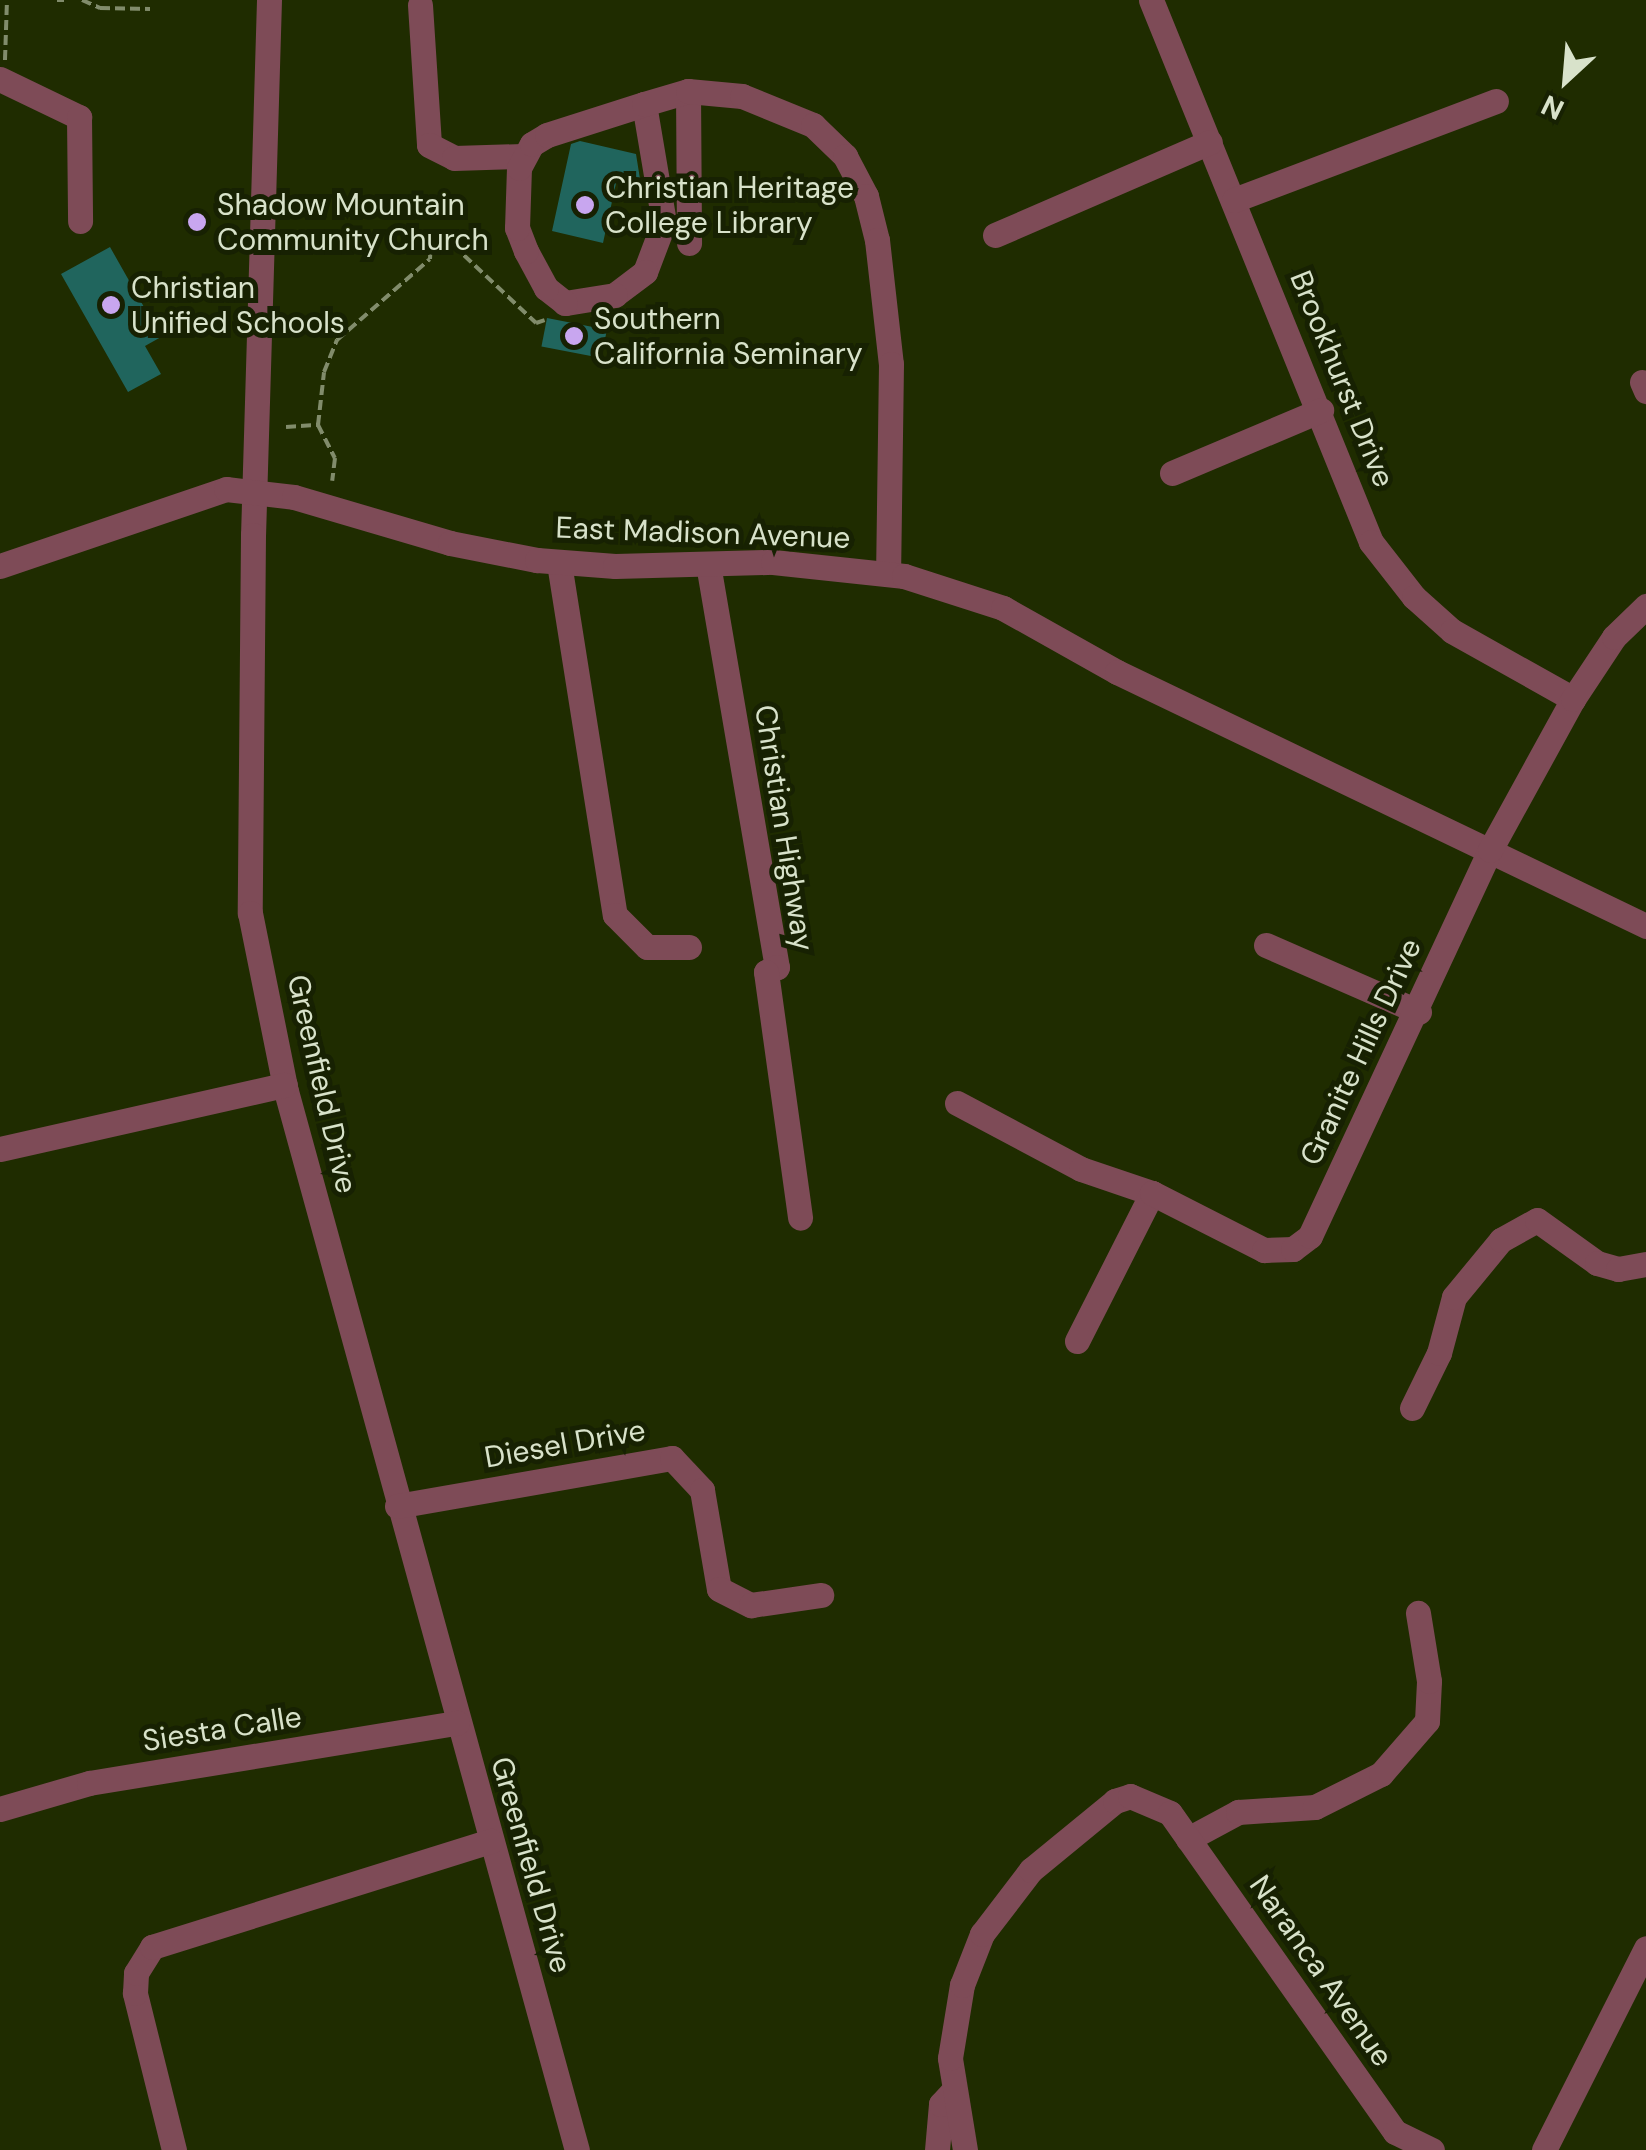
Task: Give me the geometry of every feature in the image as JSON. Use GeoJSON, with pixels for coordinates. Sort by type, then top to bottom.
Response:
{"type":"FeatureCollection","features":[{"type":"Feature","properties":{"kind":"street","name":"Greenfield Drive"},"geometry":{"type":"LineString","coordinates":[[270,0],[254,491],[250,913],[285,1085],[397,1506],[577,2150]]}},
{"type":"Feature","properties":{"kind":"street","name":"Brookhurst Drive"},"geometry":{"type":"LineString","coordinates":[[1151,0],[1321,410],[1371,542],[1398,580],[1452,631],[1573,699]]}},
{"type":"Feature","properties":{"kind":"street"},"geometry":{"type":"LineString","coordinates":[[420,5],[429,145],[454,158],[522,156],[547,135],[688,90],[742,96],[798,116],[845,156],[866,196],[891,364],[888,574]]}},
{"type":"Feature","properties":{"kind":"street"},"geometry":{"type":"LineString","coordinates":[[2,80],[78,117],[80,221]]}},
{"type":"Feature","properties":{"kind":"street"},"geometry":{"type":"LineString","coordinates":[[688,90],[689,243]]}},
{"type":"Feature","properties":{"kind":"street"},"geometry":{"type":"LineString","coordinates":[[1234,200],[1496,101]]}},
{"type":"Feature","properties":{"kind":"street"},"geometry":{"type":"LineString","coordinates":[[522,156],[518,228],[546,288],[565,303],[615,295],[645,272],[664,222],[644,104]]}},
{"type":"Feature","properties":{"kind":"street"},"geometry":{"type":"LineString","coordinates":[[995,234],[1210,142]]}},
{"type":"Feature","properties":{"kind":"street"},"geometry":{"type":"LineString","coordinates":[[1172,473],[1321,410]]}},
{"type":"Feature","properties":{"kind":"street","name":"East Madison Avenue"},"geometry":{"type":"LineString","coordinates":[[0,566],[226,489],[254,491],[450,543],[559,563],[772,562],[888,574],[1003,608],[1117,672],[1646,926]]}},
{"type":"Feature","properties":{"kind":"street"},"geometry":{"type":"LineString","coordinates":[[559,563],[615,915],[647,947],[689,947]]}},
{"type":"Feature","properties":{"kind":"street","name":"Christian Highway"},"geometry":{"type":"LineString","coordinates":[[708,564],[777,967],[766,972],[800,1218]]}},
{"type":"Feature","properties":{"kind":"street","name":"Granite Hills Drive"},"geometry":{"type":"LineString","coordinates":[[958,1103],[1082,1169],[1152,1194],[1264,1250],[1293,1248],[1310,1236],[1419,1012],[1490,850],[1573,699],[1643,613]]}},
{"type":"Feature","properties":{"kind":"street"},"geometry":{"type":"LineString","coordinates":[[1266,944],[1419,1012]]}},
{"type":"Feature","properties":{"kind":"street"},"geometry":{"type":"LineString","coordinates":[[0,1149],[285,1085]]}},
{"type":"Feature","properties":{"kind":"street"},"geometry":{"type":"LineString","coordinates":[[1077,1341],[1152,1194]]}},
{"type":"Feature","properties":{"kind":"street"},"geometry":{"type":"LineString","coordinates":[[1412,1408],[1439,1352],[1454,1296],[1500,1240],[1538,1220],[1597,1263],[1618,1269],[1646,1264]]}},
{"type":"Feature","properties":{"kind":"street","name":"Diesel Drive"},"geometry":{"type":"LineString","coordinates":[[397,1506],[672,1458],[702,1490],[719,1589],[750,1605],[821,1595]]}},
{"type":"Feature","properties":{"kind":"street"},"geometry":{"type":"LineString","coordinates":[[1188,1839],[1238,1812],[1314,1807],[1381,1774],[1428,1721],[1430,1681],[1418,1613]]}},
{"type":"Feature","properties":{"kind":"street","name":"Siesta Calle"},"geometry":{"type":"LineString","coordinates":[[0,1808],[89,1784],[457,1724]]}},
{"type":"Feature","properties":{"kind":"street","name":"Naranca Avenue"},"geometry":{"type":"LineString","coordinates":[[953,2090],[950,2058],[962,1984],[982,1934],[1031,1870],[1115,1801],[1147,1798],[1170,1813],[1395,2132],[1432,2150]]}},
{"type":"Feature","properties":{"kind":"street"},"geometry":{"type":"LineString","coordinates":[[174,2150],[135,1994],[136,1973],[152,1947],[491,1841]]}},
{"type":"Feature","properties":{"kind":"street"},"geometry":{"type":"LineString","coordinates":[[1544,2150],[1646,1948]]}},
{"type":"Feature","properties":{"kind":"street"},"geometry":{"type":"LineString","coordinates":[[937,2150],[941,2104],[953,2090]]}},
{"type":"Feature","properties":{"kind":"street"},"geometry":{"type":"LineString","coordinates":[[953,2090],[965,2150]]}},
{"type":"Feature","properties":{"kind":"path"},"geometry":{"type":"LineString","coordinates":[[2,80],[7,0]]}},
{"type":"Feature","properties":{"kind":"path"},"geometry":{"type":"LineString","coordinates":[[82,0],[100,8],[150,9]]}},
{"type":"Feature","properties":{"kind":"path"},"geometry":{"type":"LineString","coordinates":[[332,481],[335,458],[318,425],[324,372],[337,340],[430,259],[431,237],[452,245],[536,323],[545,320]]}},
{"type":"Feature","properties":{"kind":"path"},"geometry":{"type":"LineString","coordinates":[[286,427],[318,425]]}},
{"type":"Feature","properties":{"kind":"building","name":"Christian Heritage College Library"},"geometry":{"type":"Polygon","coordinates":[[[580,141],[636,154],[640,179],[618,174],[603,243],[552,231],[571,144],[580,141]]]}},
{"type":"Feature","properties":{"kind":"building","name":"Christian Unified Schools"},"geometry":{"type":"Polygon","coordinates":[[[110,247],[161,337],[145,346],[161,374],[128,392],[61,274],[110,247]]]}},
{"type":"Feature","properties":{"kind":"building"},"geometry":{"type":"Polygon","coordinates":[[[547,318],[607,330],[601,358],[541,346],[547,318]]]}},
{"type":"Feature","properties":{"kind":"place","name":"Christian Heritage College Library"},"geometry":{"type":"Point","coordinates":[585,205]}},
{"type":"Feature","properties":{"kind":"place","name":"Shadow Mountain Community Church"},"geometry":{"type":"Point","coordinates":[197,222]}},
{"type":"Feature","properties":{"kind":"place","name":"Christian Unified Schools"},"geometry":{"type":"Point","coordinates":[111,305]}},
{"type":"Feature","properties":{"kind":"place","name":"Southern California Seminary"},"geometry":{"type":"Point","coordinates":[574,336]}}]}
